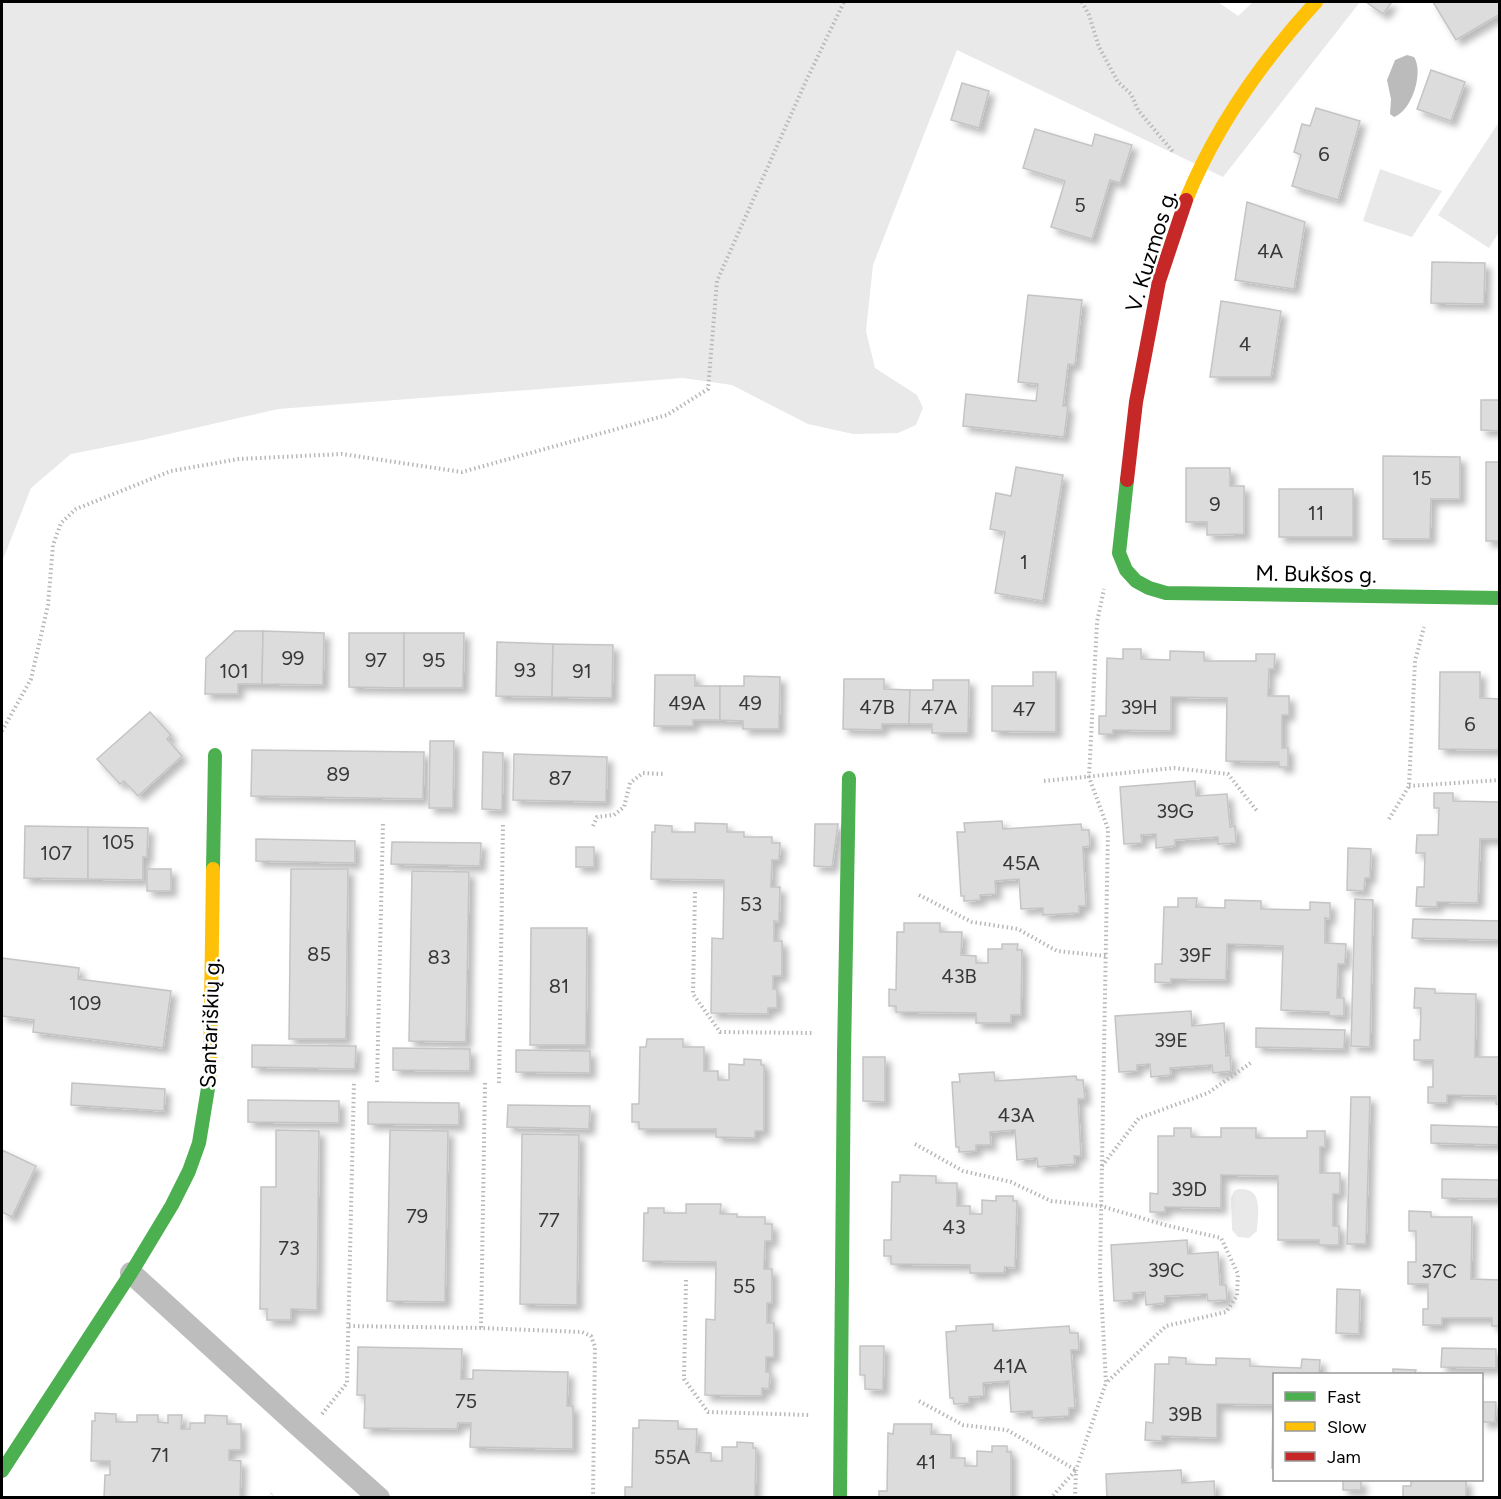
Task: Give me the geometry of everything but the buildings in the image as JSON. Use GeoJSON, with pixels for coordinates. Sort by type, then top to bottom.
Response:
{"type":"FeatureCollection","features":[{"type":"Feature","properties":{"kind":"street","name":"V. Kuzmos g."},"geometry":{"type":"LineString","coordinates":[[1134,580],[1124,568],[1119,553],[1136,402],[1159,281],[1195,180],[1211,144],[1245,90],[1284,37],[1316,2]]}},
{"type":"Feature","properties":{"kind":"street","name":"M. Bukšos g."},"geometry":{"type":"LineString","coordinates":[[1134,580],[1147,588],[1166,593],[1500,598]]}},
{"type":"Feature","properties":{"kind":"street","name":"Santariškių g."},"geometry":{"type":"LineString","coordinates":[[2,1471],[131,1273],[172,1205],[189,1171],[199,1143],[210,1079],[215,755]]}},
{"type":"Feature","properties":{"kind":"street"},"geometry":{"type":"LineString","coordinates":[[840,1497],[849,778]]}},
{"type":"Feature","properties":{"kind":"street"},"geometry":{"type":"LineString","coordinates":[[131,1273],[379,1497]]}},
{"type":"Feature","properties":{"kind":"path"},"geometry":{"type":"LineString","coordinates":[[2,731],[31,680],[48,605],[53,545],[61,523],[76,509],[171,471],[239,459],[342,454],[462,472],[667,415],[708,389],[717,281],[806,81],[844,2]]}},
{"type":"Feature","properties":{"kind":"path"},"geometry":{"type":"LineString","coordinates":[[1082,2],[1089,15],[1099,47],[1118,82],[1131,94],[1138,110],[1195,180]]}},
{"type":"Feature","properties":{"kind":"path"},"geometry":{"type":"LineString","coordinates":[[1389,819],[1409,786],[1415,661],[1431,597]]}},
{"type":"Feature","properties":{"kind":"path"},"geometry":{"type":"LineString","coordinates":[[1075,1497],[1076,1470],[1106,1383],[1100,1272],[1108,829],[1089,777],[1097,622]]}},
{"type":"Feature","properties":{"kind":"path"},"geometry":{"type":"LineString","coordinates":[[1044,781],[1174,768],[1228,774],[1257,811]]}},
{"type":"Feature","properties":{"kind":"path"},"geometry":{"type":"LineString","coordinates":[[593,826],[597,817],[614,815],[624,807],[630,783],[636,778],[643,773],[664,774]]}},
{"type":"Feature","properties":{"kind":"path"},"geometry":{"type":"LineString","coordinates":[[1409,786],[1500,780]]}},
{"type":"Feature","properties":{"kind":"path"},"geometry":{"type":"LineString","coordinates":[[377,1082],[383,823]]}},
{"type":"Feature","properties":{"kind":"path"},"geometry":{"type":"LineString","coordinates":[[499,1083],[502,824]]}},
{"type":"Feature","properties":{"kind":"path"},"geometry":{"type":"LineString","coordinates":[[695,892],[693,994],[720,1032],[844,1034]]}},
{"type":"Feature","properties":{"kind":"path"},"geometry":{"type":"LineString","coordinates":[[920,895],[972,922],[1018,929],[1057,951],[1106,956]]}},
{"type":"Feature","properties":{"kind":"path"},"geometry":{"type":"LineString","coordinates":[[1102,1166],[1139,1118],[1208,1094],[1252,1062]]}},
{"type":"Feature","properties":{"kind":"path"},"geometry":{"type":"LineString","coordinates":[[307,1434],[347,1383],[354,1081]]}},
{"type":"Feature","properties":{"kind":"path"},"geometry":{"type":"LineString","coordinates":[[481,1328],[485,1083]]}},
{"type":"Feature","properties":{"kind":"path"},"geometry":{"type":"LineString","coordinates":[[915,1144],[963,1171],[1011,1182],[1051,1201],[1101,1206],[1165,1225],[1221,1238],[1238,1274],[1237,1296],[1226,1312],[1166,1326],[1106,1383]]}},
{"type":"Feature","properties":{"kind":"path"},"geometry":{"type":"LineString","coordinates":[[686,1280],[684,1379],[708,1412],[841,1416]]}},
{"type":"Feature","properties":{"kind":"path"},"geometry":{"type":"LineString","coordinates":[[349,1326],[582,1332],[591,1336],[595,1347],[593,1497]]}},
{"type":"Feature","properties":{"kind":"path"},"geometry":{"type":"LineString","coordinates":[[919,1401],[963,1425],[1007,1430],[1076,1470]]}},
{"type":"Feature","properties":{"kind":"path"},"geometry":{"type":"LineString","coordinates":[[1051,1497],[1076,1470]]}},
{"type":"Feature","properties":{"kind":"shaded area"},"geometry":{"type":"Polygon","coordinates":[[[2,2],[1218,2],[1238,16],[1253,2],[1360,2],[1223,177],[957,50],[873,265],[866,331],[875,368],[917,395],[923,408],[916,425],[898,433],[853,434],[808,424],[732,385],[683,378],[278,409],[71,454],[31,488],[2,562],[2,2]]]}},
{"type":"Feature","properties":{"kind":"shaded area"},"geometry":{"type":"Polygon","coordinates":[[[1407,55],[1414,57],[1417,64],[1417,81],[1406,107],[1394,117],[1390,114],[1391,99],[1387,80],[1395,60],[1407,55]]]}},
{"type":"Feature","properties":{"kind":"shaded area"},"geometry":{"type":"Polygon","coordinates":[[[1499,122],[1499,232],[1489,248],[1438,215],[1499,122]]]}},
{"type":"Feature","properties":{"kind":"shaded area"},"geometry":{"type":"Polygon","coordinates":[[[1380,169],[1442,191],[1412,237],[1363,221],[1380,169]]]}},
{"type":"Feature","properties":{"kind":"shaded area"},"geometry":{"type":"Polygon","coordinates":[[[1238,1189],[1252,1192],[1258,1202],[1257,1231],[1249,1238],[1238,1237],[1232,1230],[1231,1198],[1234,1191],[1238,1189]]]}},
{"type":"Feature","properties":{"kind":"traffic: fast"},"geometry":{"type":"LineString","coordinates":[[1127,480],[1119,553],[1126,570],[1136,581],[1149,588],[1166,593],[1500,598]]}},
{"type":"Feature","properties":{"kind":"traffic: fast"},"geometry":{"type":"LineString","coordinates":[[213,869],[215,755]]}},
{"type":"Feature","properties":{"kind":"traffic: fast"},"geometry":{"type":"LineString","coordinates":[[840,1498],[849,778]]}},
{"type":"Feature","properties":{"kind":"traffic: fast"},"geometry":{"type":"LineString","coordinates":[[2,1471],[131,1273],[172,1205],[189,1171],[199,1143],[210,1076]]}},
{"type":"Feature","properties":{"kind":"traffic: slow"},"geometry":{"type":"LineString","coordinates":[[1186,200],[1211,146],[1242,95],[1277,47],[1316,2]]}},
{"type":"Feature","properties":{"kind":"traffic: slow"},"geometry":{"type":"LineString","coordinates":[[210,1076],[213,869]]}},
{"type":"Feature","properties":{"kind":"traffic: jam"},"geometry":{"type":"LineString","coordinates":[[1127,480],[1136,402],[1159,281],[1186,200]]}}]}
